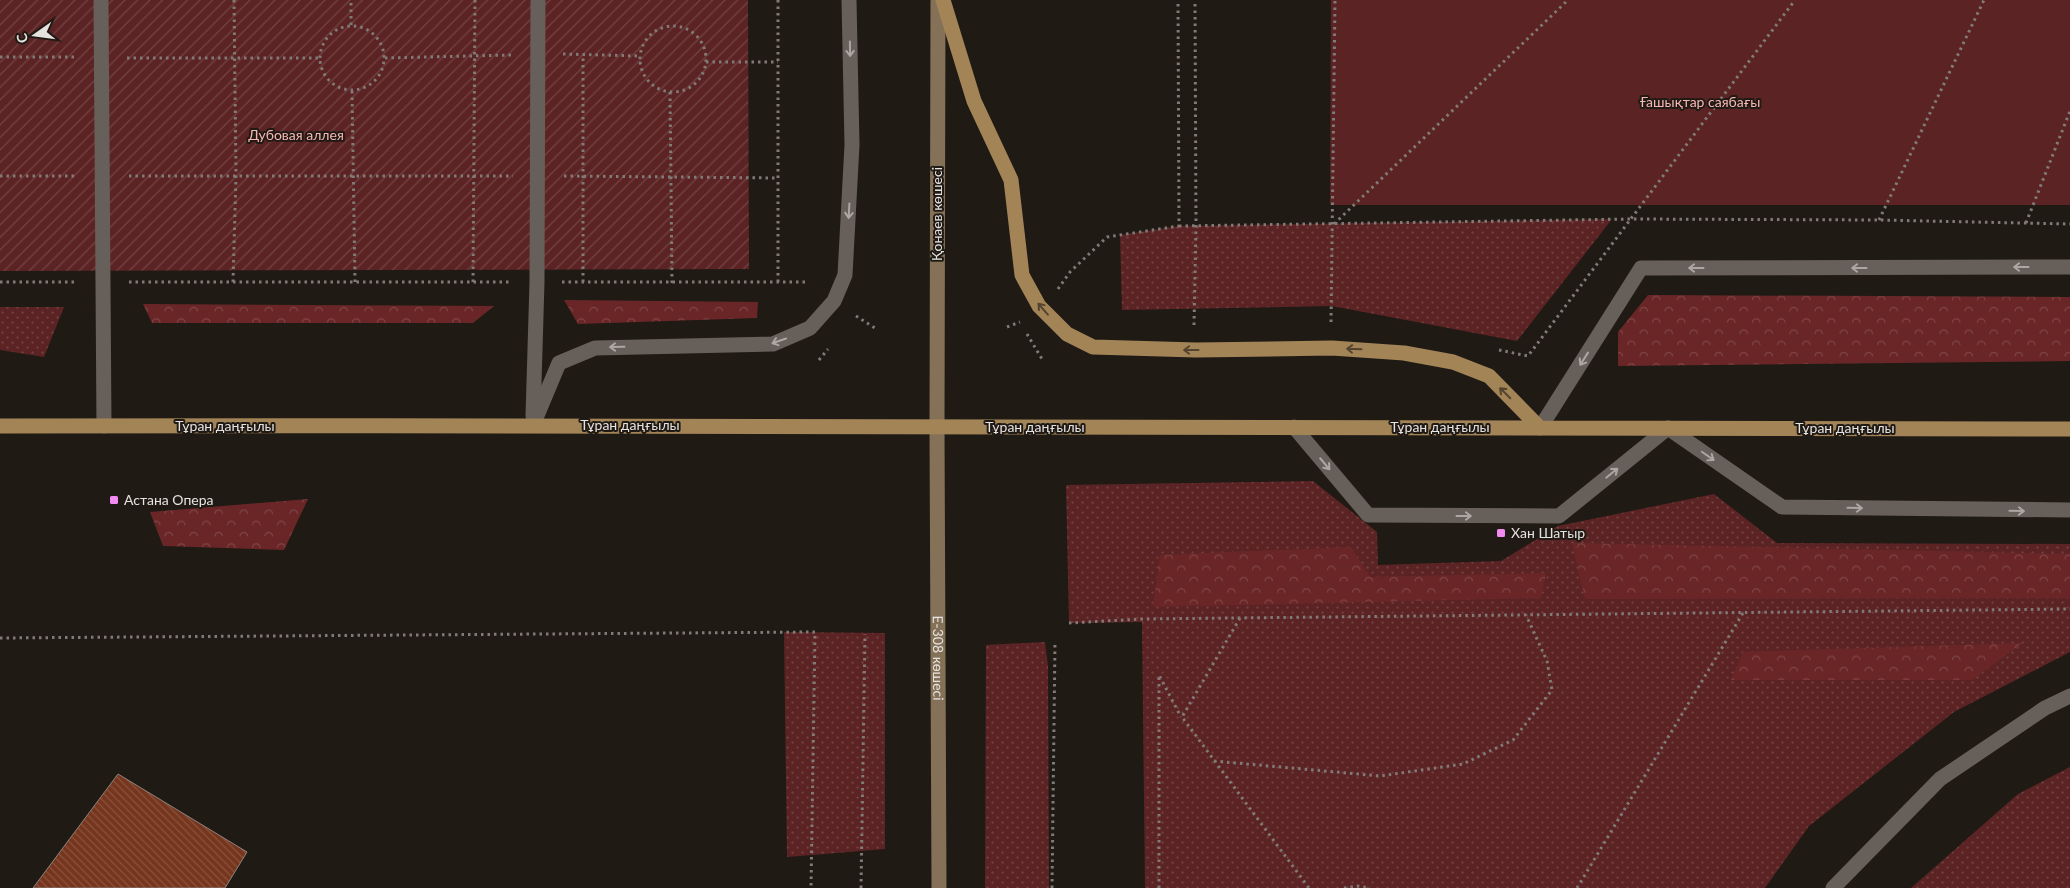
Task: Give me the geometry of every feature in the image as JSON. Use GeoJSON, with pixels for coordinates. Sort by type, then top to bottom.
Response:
{"type":"FeatureCollection","features":[{"type":"Feature","properties":{"kind":"main road"},"geometry":{"type":"LineString","coordinates":[[942,0],[974,101],[1011,180],[1022,276],[1039,306],[1067,334],[1093,347],[1103,348],[1373,350],[1453,362],[1489,376],[1540,428]]}},
{"type":"Feature","properties":{"kind":"main road","name":"Тұран даңғылы"},"geometry":{"type":"LineString","coordinates":[[0,426],[532,425],[937,428],[2070,429]]}},
{"type":"Feature","properties":{"kind":"street","name":"Қонаев көшесі"},"geometry":{"type":"LineString","coordinates":[[937,428],[938,0]]}},
{"type":"Feature","properties":{"kind":"street","name":"Е-308 көшесі"},"geometry":{"type":"LineString","coordinates":[[937,428],[940,888]]}},
{"type":"Feature","properties":{"kind":"lane"},"geometry":{"type":"LineString","coordinates":[[102,0],[104,426]]}},
{"type":"Feature","properties":{"kind":"lane"},"geometry":{"type":"LineString","coordinates":[[532,425],[537,282],[538,0]]}},
{"type":"Feature","properties":{"kind":"lane"},"geometry":{"type":"LineString","coordinates":[[532,425],[559,363],[595,348],[773,344],[810,328],[834,301],[845,275],[851,173],[849,0]]}},
{"type":"Feature","properties":{"kind":"lane"},"geometry":{"type":"LineString","coordinates":[[1540,428],[1641,268],[2070,267]]}},
{"type":"Feature","properties":{"kind":"lane"},"geometry":{"type":"LineString","coordinates":[[1294,427],[1368,516],[1559,516],[1668,428],[1782,507],[2068,512],[2070,510]]}},
{"type":"Feature","properties":{"kind":"lane"},"geometry":{"type":"LineString","coordinates":[[1833,888],[1940,779],[2045,708],[2070,696]]}},
{"type":"Feature","properties":{"kind":"path"},"geometry":{"type":"LineString","coordinates":[[233,282],[236,176],[234,0]]}},
{"type":"Feature","properties":{"kind":"path"},"geometry":{"type":"LineString","coordinates":[[351,0],[351,25]]}},
{"type":"Feature","properties":{"kind":"path"},"geometry":{"type":"LineString","coordinates":[[473,282],[475,0]]}},
{"type":"Feature","properties":{"kind":"path"},"geometry":{"type":"LineString","coordinates":[[778,0],[778,282]]}},
{"type":"Feature","properties":{"kind":"path"},"geometry":{"type":"LineString","coordinates":[[1178,0],[1179,226]]}},
{"type":"Feature","properties":{"kind":"path"},"geometry":{"type":"LineString","coordinates":[[1194,330],[1196,226],[1195,0]]}},
{"type":"Feature","properties":{"kind":"path"},"geometry":{"type":"LineString","coordinates":[[1331,329],[1335,0]]}},
{"type":"Feature","properties":{"kind":"path"},"geometry":{"type":"LineString","coordinates":[[1333,224],[1568,0]]}},
{"type":"Feature","properties":{"kind":"path"},"geometry":{"type":"LineString","coordinates":[[1492,349],[1528,356],[1795,0]]}},
{"type":"Feature","properties":{"kind":"path"},"geometry":{"type":"LineString","coordinates":[[1879,220],[1984,0]]}},
{"type":"Feature","properties":{"kind":"path"},"geometry":{"type":"LineString","coordinates":[[351,25],[364,28],[375,35],[382,45],[385,58],[382,70],[375,81],[365,88],[352,91],[340,88],[329,82],[322,70],[319,58],[322,46],[329,35],[339,28],[351,25]]}},
{"type":"Feature","properties":{"kind":"path"},"geometry":{"type":"LineString","coordinates":[[675,26],[688,29],[698,38],[704,49],[706,62],[702,74],[695,84],[683,90],[670,92],[658,88],[648,80],[642,69],[640,56],[644,44],[651,34],[663,28],[675,26]]}},
{"type":"Feature","properties":{"kind":"path"},"geometry":{"type":"LineString","coordinates":[[583,55],[583,282]]}},
{"type":"Feature","properties":{"kind":"path"},"geometry":{"type":"LineString","coordinates":[[0,57],[319,58]]}},
{"type":"Feature","properties":{"kind":"path"},"geometry":{"type":"LineString","coordinates":[[706,62],[778,62]]}},
{"type":"Feature","properties":{"kind":"path"},"geometry":{"type":"LineString","coordinates":[[352,91],[355,282]]}},
{"type":"Feature","properties":{"kind":"path"},"geometry":{"type":"LineString","coordinates":[[670,92],[672,282]]}},
{"type":"Feature","properties":{"kind":"path"},"geometry":{"type":"LineString","coordinates":[[2026,223],[2070,111]]}},
{"type":"Feature","properties":{"kind":"path"},"geometry":{"type":"LineString","coordinates":[[0,176],[778,178]]}},
{"type":"Feature","properties":{"kind":"path"},"geometry":{"type":"LineString","coordinates":[[1056,292],[1070,272],[1107,237],[1179,226],[1632,219],[1879,220],[2070,224]]}},
{"type":"Feature","properties":{"kind":"path"},"geometry":{"type":"LineString","coordinates":[[0,282],[806,282]]}},
{"type":"Feature","properties":{"kind":"path"},"geometry":{"type":"LineString","coordinates":[[852,313],[875,328]]}},
{"type":"Feature","properties":{"kind":"path"},"geometry":{"type":"LineString","coordinates":[[1007,327],[1020,322],[1042,359]]}},
{"type":"Feature","properties":{"kind":"path"},"geometry":{"type":"LineString","coordinates":[[1069,623],[1142,619],[2070,609]]}},
{"type":"Feature","properties":{"kind":"path"},"geometry":{"type":"LineString","coordinates":[[1577,888],[1743,612]]}},
{"type":"Feature","properties":{"kind":"path"},"geometry":{"type":"LineString","coordinates":[[1214,761],[1380,776],[1463,764],[1513,740],[1552,690],[1547,661],[1526,615]]}},
{"type":"Feature","properties":{"kind":"path"},"geometry":{"type":"LineString","coordinates":[[1182,717],[1240,618]]}},
{"type":"Feature","properties":{"kind":"path"},"geometry":{"type":"LineString","coordinates":[[0,638],[815,632],[811,888]]}},
{"type":"Feature","properties":{"kind":"path"},"geometry":{"type":"LineString","coordinates":[[862,888],[865,634]]}},
{"type":"Feature","properties":{"kind":"path"},"geometry":{"type":"LineString","coordinates":[[1052,888],[1055,641]]}},
{"type":"Feature","properties":{"kind":"path"},"geometry":{"type":"LineString","coordinates":[[1159,888],[1159,675],[1182,717],[1309,888]]}},
{"type":"Feature","properties":{"kind":"path"},"geometry":{"type":"LineString","coordinates":[[1344,888],[1357,886],[1370,888]]}},
{"type":"Feature","properties":{"kind":"green space","name":"Дубовая аллея"},"geometry":{"type":"Polygon","coordinates":[[[0,0],[748,0],[749,269],[0,271],[0,0]]]}},
{"type":"Feature","properties":{"kind":"green space","name":"Ғашықтар саябағы"},"geometry":{"type":"Polygon","coordinates":[[[1331,0],[2070,0],[2070,205],[1330,205],[1331,0]]]}},
{"type":"Feature","properties":{"kind":"green space"},"geometry":{"type":"Polygon","coordinates":[[[1612,219],[1517,341],[1332,306],[1122,310],[1120,235],[1179,226],[1612,219]]]}},
{"type":"Feature","properties":{"kind":"green space"},"geometry":{"type":"Polygon","coordinates":[[[1648,295],[2070,297],[2070,361],[1618,366],[1618,332],[1648,295]]]}},
{"type":"Feature","properties":{"kind":"green space"},"geometry":{"type":"Polygon","coordinates":[[[564,300],[758,302],[757,318],[578,324],[564,300]]]}},
{"type":"Feature","properties":{"kind":"green space"},"geometry":{"type":"Polygon","coordinates":[[[143,304],[494,306],[473,323],[152,323],[143,304]]]}},
{"type":"Feature","properties":{"kind":"green space"},"geometry":{"type":"Polygon","coordinates":[[[0,307],[64,307],[44,357],[0,350],[0,307]]]}},
{"type":"Feature","properties":{"kind":"green space"},"geometry":{"type":"Polygon","coordinates":[[[1313,481],[1377,532],[1378,565],[1501,561],[1558,526],[1714,494],[1777,543],[2070,544],[2070,652],[1954,712],[1809,826],[1765,888],[1145,888],[1142,622],[1069,623],[1066,485],[1313,481]]]}},
{"type":"Feature","properties":{"kind":"green space"},"geometry":{"type":"Polygon","coordinates":[[[308,499],[284,550],[163,546],[150,512],[308,499]]]}},
{"type":"Feature","properties":{"kind":"green space"},"geometry":{"type":"Polygon","coordinates":[[[1572,543],[2070,554],[2070,598],[1585,599],[1572,543]]]}},
{"type":"Feature","properties":{"kind":"green space"},"geometry":{"type":"Polygon","coordinates":[[[1351,547],[1370,577],[1546,573],[1541,598],[1153,607],[1160,555],[1351,547]]]}},
{"type":"Feature","properties":{"kind":"green space"},"geometry":{"type":"Polygon","coordinates":[[[784,632],[885,633],[885,849],[787,857],[784,632]]]}},
{"type":"Feature","properties":{"kind":"green space"},"geometry":{"type":"Polygon","coordinates":[[[1045,642],[1048,666],[1049,888],[985,888],[986,645],[1045,642]]]}},
{"type":"Feature","properties":{"kind":"green space"},"geometry":{"type":"Polygon","coordinates":[[[2022,643],[1972,680],[1731,680],[1743,652],[2022,643]]]}},
{"type":"Feature","properties":{"kind":"green space"},"geometry":{"type":"Polygon","coordinates":[[[2070,767],[2070,888],[1911,888],[2018,794],[2070,767]]]}},
{"type":"Feature","properties":{"kind":"building"},"geometry":{"type":"Polygon","coordinates":[[[118,774],[247,852],[225,888],[33,888],[118,774]]]}},
{"type":"Feature","properties":{"kind":"place","name":"Астана Опера"},"geometry":{"type":"Point","coordinates":[114,500]}},
{"type":"Feature","properties":{"kind":"place","name":"Хан Шатыр"},"geometry":{"type":"Point","coordinates":[1501,533]}}]}
